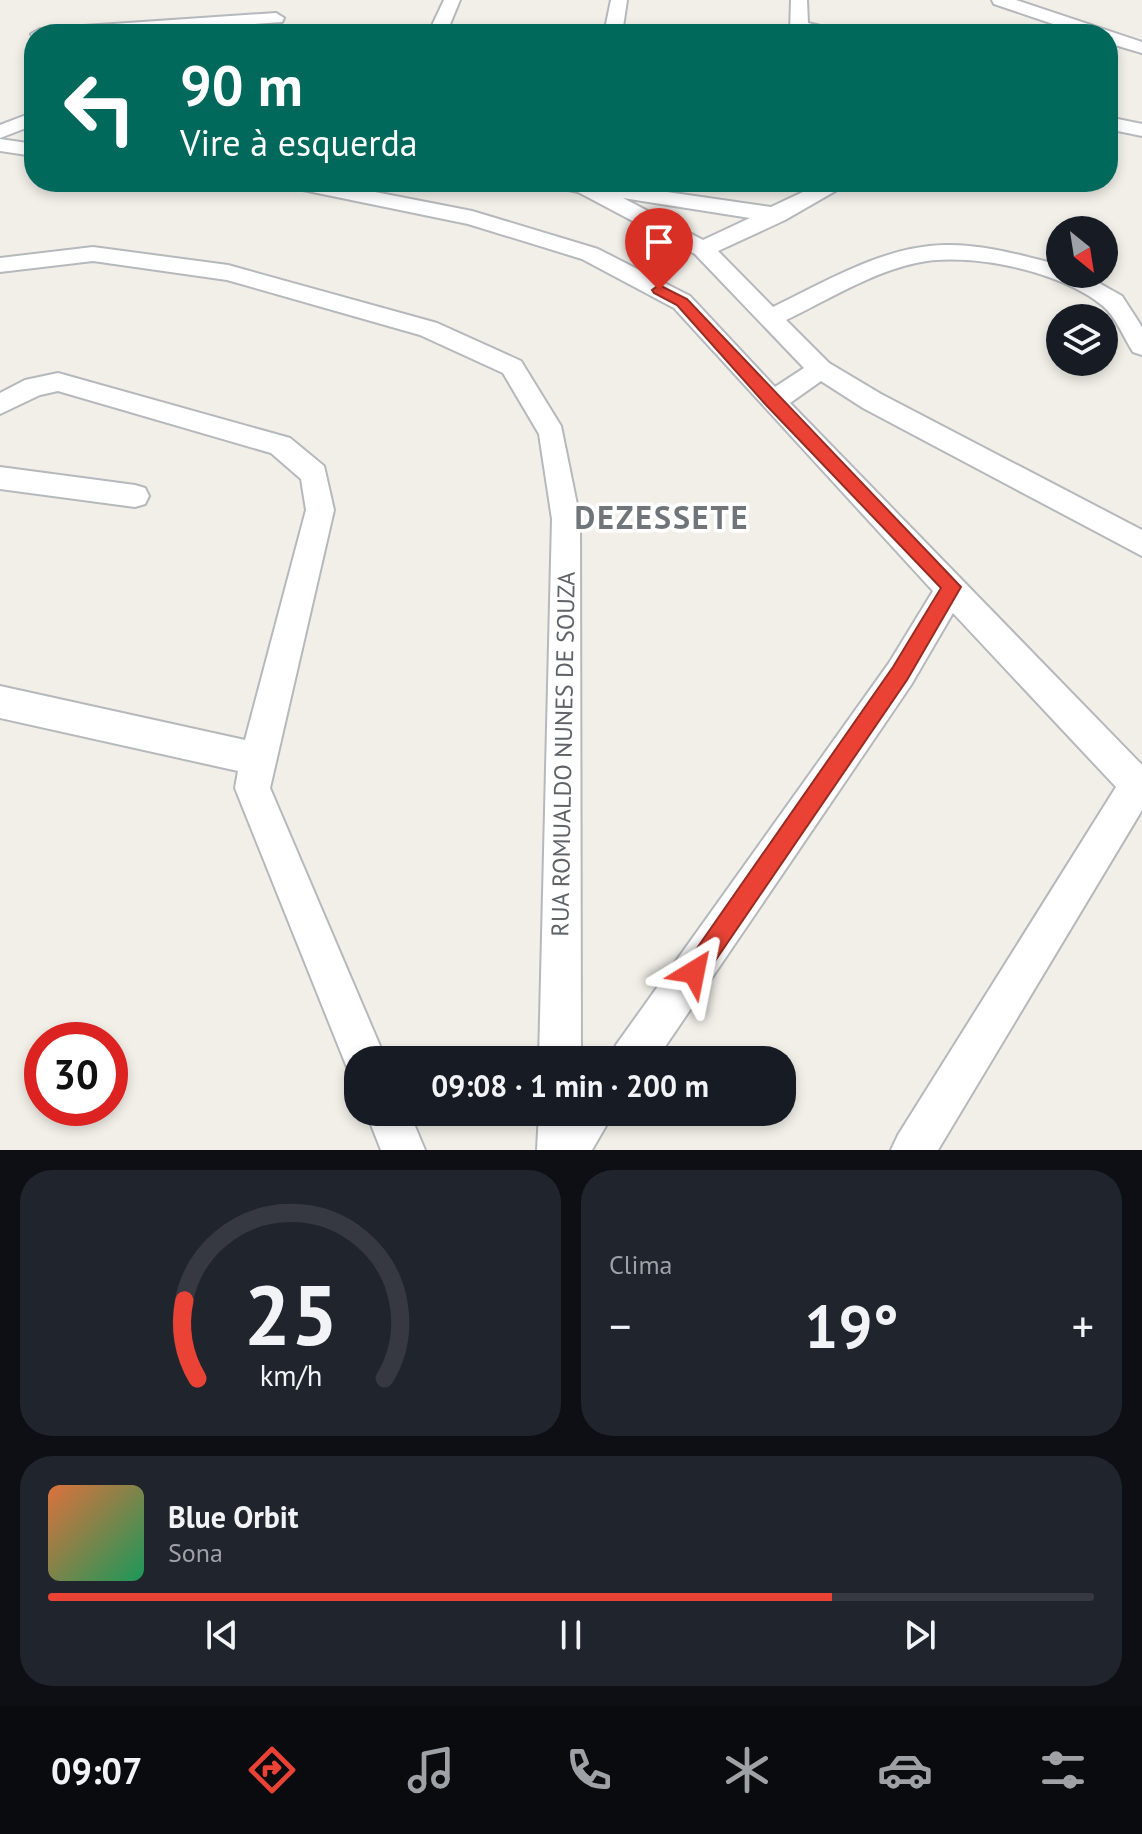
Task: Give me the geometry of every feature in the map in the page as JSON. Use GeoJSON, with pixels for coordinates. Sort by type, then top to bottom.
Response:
{"type":"FeatureCollection","features":[{"type":"Feature","properties":{"kind":"street"},"geometry":{"type":"LineString","coordinates":[[271,24],[292,0]]}},
{"type":"Feature","properties":{"kind":"street"},"geometry":{"type":"LineString","coordinates":[[441,24],[452,0]]}},
{"type":"Feature","properties":{"kind":"street"},"geometry":{"type":"LineString","coordinates":[[615,24],[619,0]]}},
{"type":"Feature","properties":{"kind":"street"},"geometry":{"type":"LineString","coordinates":[[799,0],[799,24]]}},
{"type":"Feature","properties":{"kind":"street"},"geometry":{"type":"LineString","coordinates":[[1000,0],[1071,24]]}},
{"type":"Feature","properties":{"kind":"street"},"geometry":{"type":"LineString","coordinates":[[100,24],[276,18]]}},
{"type":"Feature","properties":{"kind":"street"},"geometry":{"type":"LineString","coordinates":[[1118,40],[1142,48]]}},
{"type":"Feature","properties":{"kind":"street"},"geometry":{"type":"LineString","coordinates":[[0,145],[24,149]]}},
{"type":"Feature","properties":{"kind":"street"},"geometry":{"type":"LineString","coordinates":[[343,192],[472,218],[590,254],[682,302],[1140,788],[913,1150]]}},
{"type":"Feature","properties":{"kind":"street"},"geometry":{"type":"LineString","coordinates":[[599,192],[703,249],[820,369],[872,401],[1142,544]]}},
{"type":"Feature","properties":{"kind":"street"},"geometry":{"type":"LineString","coordinates":[[641,192],[784,212]]}},
{"type":"Feature","properties":{"kind":"street"},"geometry":{"type":"LineString","coordinates":[[784,212],[790,192]]}},
{"type":"Feature","properties":{"kind":"street"},"geometry":{"type":"LineString","coordinates":[[703,249],[822,192]]}},
{"type":"Feature","properties":{"kind":"street"},"geometry":{"type":"LineString","coordinates":[[770,318],[891,263],[932,253],[985,255],[1046,269]]}},
{"type":"Feature","properties":{"kind":"street","name":"RUA ROMUALDO NUNES DE SOUZA"},"geometry":{"type":"LineString","coordinates":[[0,265],[93,254],[228,273],[428,329],[512,367],[552,433],[566,519],[560,1046]]}},
{"type":"Feature","properties":{"kind":"street"},"geometry":{"type":"LineString","coordinates":[[1088,288],[1114,302],[1142,346]]}},
{"type":"Feature","properties":{"kind":"street"},"geometry":{"type":"LineString","coordinates":[[773,402],[820,369]]}},
{"type":"Feature","properties":{"kind":"street"},"geometry":{"type":"LineString","coordinates":[[0,404],[34,387],[58,382],[280,445],[314,474],[320,510],[252,788],[359,1046]]}},
{"type":"Feature","properties":{"kind":"street"},"geometry":{"type":"LineString","coordinates":[[0,478],[135,496]]}},
{"type":"Feature","properties":{"kind":"street"},"geometry":{"type":"LineString","coordinates":[[641,1046],[900,674],[952,587]]}},
{"type":"Feature","properties":{"kind":"street"},"geometry":{"type":"LineString","coordinates":[[0,702],[257,759]]}},
{"type":"Feature","properties":{"kind":"street"},"geometry":{"type":"LineString","coordinates":[[393,1126],[403,1150]]}},
{"type":"Feature","properties":{"kind":"street"},"geometry":{"type":"LineString","coordinates":[[559,1150],[560,1126]]}},
{"type":"Feature","properties":{"kind":"street"},"geometry":{"type":"LineString","coordinates":[[566,1150],[583,1126]]}},
{"type":"Feature","properties":{"kind":"district","name":"DEZESSETE"},"geometry":{"type":"Point","coordinates":[662,517]}},
{"type":"Feature","properties":{"kind":"route"},"geometry":{"type":"LineString","coordinates":[[659,290],[682,302],[773,402],[952,587],[900,674],[694,972]]}}]}
